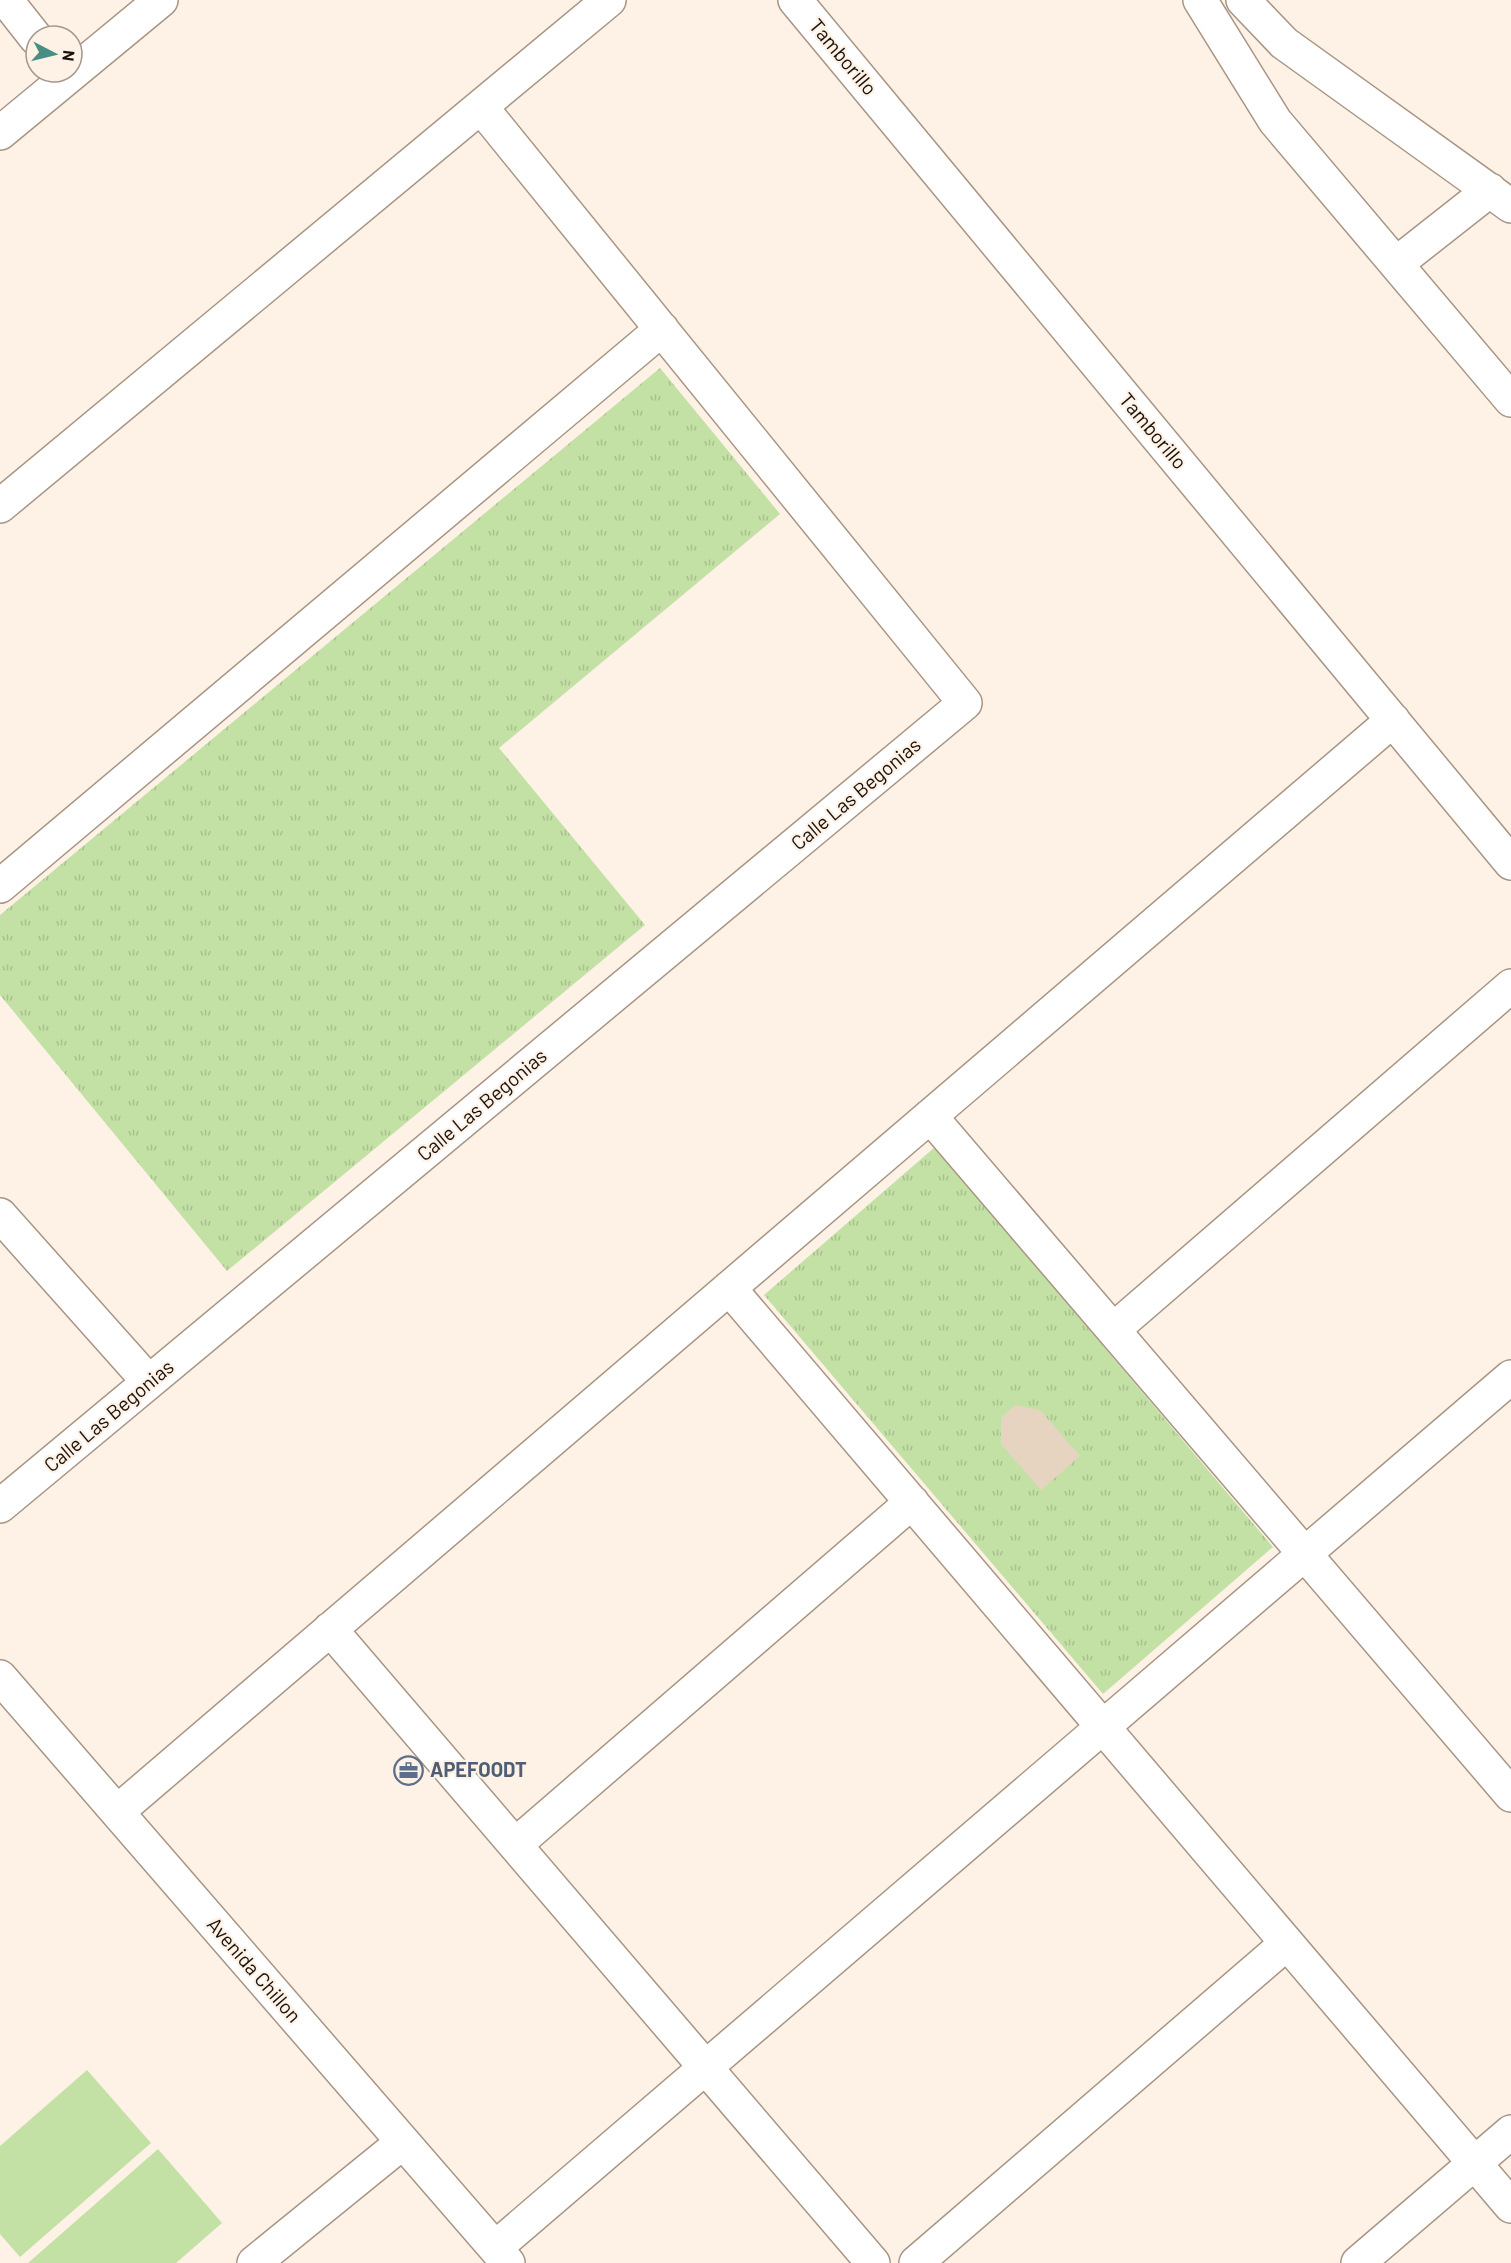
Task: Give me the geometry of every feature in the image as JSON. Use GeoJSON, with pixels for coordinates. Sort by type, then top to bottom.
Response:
{"type":"FeatureCollection","features":[{"type":"Feature","properties":{"kind":"street"},"geometry":{"type":"LineString","coordinates":[[6,0],[25,24]]}},
{"type":"Feature","properties":{"kind":"street"},"geometry":{"type":"LineString","coordinates":[[84,60],[161,0]]}},
{"type":"Feature","properties":{"kind":"street"},"geometry":{"type":"LineString","coordinates":[[0,506],[609,0]]}},
{"type":"Feature","properties":{"kind":"street","name":"Tamborillo"},"geometry":{"type":"LineString","coordinates":[[795,0],[1511,863]]}},
{"type":"Feature","properties":{"kind":"street"},"geometry":{"type":"LineString","coordinates":[[1200,0],[1275,121],[1511,400]]}},
{"type":"Feature","properties":{"kind":"street"},"geometry":{"type":"LineString","coordinates":[[1243,0],[1284,43],[1500,198],[1396,264]]}},
{"type":"Feature","properties":{"kind":"street"},"geometry":{"type":"LineString","coordinates":[[0,133],[55,84]]}},
{"type":"Feature","properties":{"kind":"street"},"geometry":{"type":"LineString","coordinates":[[0,886],[662,329],[481,107]]}},
{"type":"Feature","properties":{"kind":"street","name":"Calle Las Begonias"},"geometry":{"type":"LineString","coordinates":[[0,1506],[965,703],[662,329]]}},
{"type":"Feature","properties":{"kind":"street"},"geometry":{"type":"LineString","coordinates":[[117,1812],[1393,720]]}},
{"type":"Feature","properties":{"kind":"street"},"geometry":{"type":"LineString","coordinates":[[1113,1330],[1511,986]]}},
{"type":"Feature","properties":{"kind":"street"},"geometry":{"type":"LineString","coordinates":[[930,1116],[1305,1554],[1500,1760],[1511,1795]]}},
{"type":"Feature","properties":{"kind":"street"},"geometry":{"type":"LineString","coordinates":[[0,1215],[149,1382]]}},
{"type":"Feature","properties":{"kind":"street"},"geometry":{"type":"LineString","coordinates":[[729,1288],[1511,2206]]}},
{"type":"Feature","properties":{"kind":"street"},"geometry":{"type":"LineString","coordinates":[[502,2256],[706,2068],[1511,1377]]}},
{"type":"Feature","properties":{"kind":"street"},"geometry":{"type":"LineString","coordinates":[[515,1845],[912,1502]]}},
{"type":"Feature","properties":{"kind":"street"},"geometry":{"type":"LineString","coordinates":[[330,1629],[873,2263]]}},
{"type":"Feature","properties":{"kind":"street","name":"Avenida Chillon"},"geometry":{"type":"LineString","coordinates":[[0,1677],[502,2256]]}},
{"type":"Feature","properties":{"kind":"street"},"geometry":{"type":"LineString","coordinates":[[916,2263],[1287,1943]]}},
{"type":"Feature","properties":{"kind":"street"},"geometry":{"type":"LineString","coordinates":[[1358,2263],[1511,2132]]}},
{"type":"Feature","properties":{"kind":"street"},"geometry":{"type":"LineString","coordinates":[[254,2263],[403,2142]]}},
{"type":"Feature","properties":{"kind":"green space"},"geometry":{"type":"Polygon","coordinates":[[[660,368],[780,514],[499,748],[645,925],[227,1271],[0,995],[0,915],[660,368]]]}},
{"type":"Feature","properties":{"kind":"green space"},"geometry":{"type":"Polygon","coordinates":[[[935,1147],[1273,1547],[1103,1694],[764,1295],[935,1147]]]}},
{"type":"Feature","properties":{"kind":"green space"},"geometry":{"type":"Polygon","coordinates":[[[87,2070],[151,2143],[20,2257],[0,2234],[0,2146],[87,2070]]]}},
{"type":"Feature","properties":{"kind":"green space"},"geometry":{"type":"Polygon","coordinates":[[[158,2149],[222,2223],[176,2263],[28,2263],[158,2149]]]}},
{"type":"Feature","properties":{"kind":"building"},"geometry":{"type":"Polygon","coordinates":[[[1015,1405],[1040,1410],[1080,1456],[1041,1490],[1001,1444],[1001,1418],[1015,1405]]]}},
{"type":"Feature","properties":{"kind":"place","name":"APEFOODT"},"geometry":{"type":"Point","coordinates":[409,1770]}}]}
